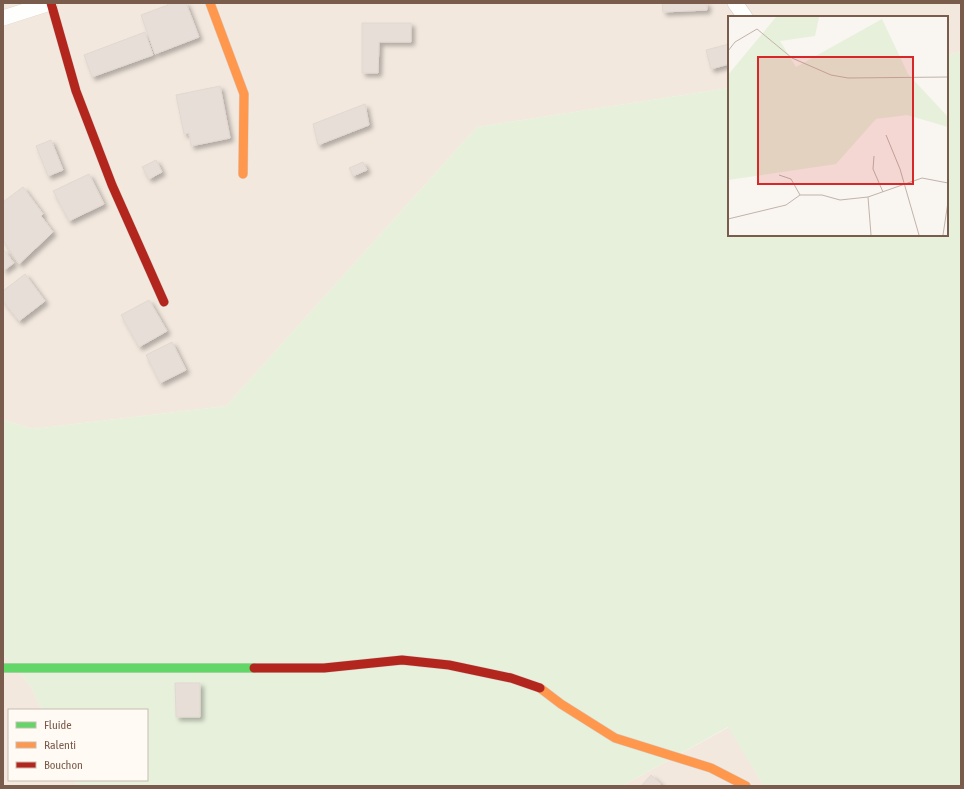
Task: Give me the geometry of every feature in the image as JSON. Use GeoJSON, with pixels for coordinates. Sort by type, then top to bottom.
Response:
{"type":"FeatureCollection","features":[{"type":"Feature","properties":{"kind":"street"},"geometry":{"type":"LineString","coordinates":[[3,18],[51,3],[76,91],[112,185],[164,302]]}},
{"type":"Feature","properties":{"kind":"street"},"geometry":{"type":"LineString","coordinates":[[210,3],[244,94],[243,174]]}},
{"type":"Feature","properties":{"kind":"street"},"geometry":{"type":"LineString","coordinates":[[735,3],[744,16]]}},
{"type":"Feature","properties":{"kind":"street"},"geometry":{"type":"LineString","coordinates":[[3,668],[324,668],[402,660],[449,666],[510,678],[538,686],[561,704],[615,738],[711,768],[746,786]]}},
{"type":"Feature","properties":{"kind":"shaded area"},"geometry":{"type":"Polygon","coordinates":[[[3,3],[961,3],[961,52],[948,55],[948,16],[728,16],[728,88],[477,127],[226,406],[33,429],[3,420],[3,3]]]}},
{"type":"Feature","properties":{"kind":"shaded area"},"geometry":{"type":"Polygon","coordinates":[[[3,655],[30,685],[42,709],[8,709],[8,781],[76,781],[78,786],[3,786],[3,655]]]}},
{"type":"Feature","properties":{"kind":"shaded area"},"geometry":{"type":"Polygon","coordinates":[[[729,727],[764,786],[622,786],[729,727]]]}},
{"type":"Feature","properties":{"kind":"green space"},"geometry":{"type":"Polygon","coordinates":[[[961,52],[961,786],[764,786],[728,727],[622,786],[78,786],[76,781],[148,781],[148,709],[42,709],[30,685],[3,655],[3,420],[33,429],[226,406],[477,127],[728,88],[728,236],[948,236],[948,55],[961,52]]]}},
{"type":"Feature","properties":{"kind":"building"},"geometry":{"type":"Polygon","coordinates":[[[167,3],[186,3],[199,37],[155,54],[141,15],[168,5],[167,3]]]}},
{"type":"Feature","properties":{"kind":"building"},"geometry":{"type":"Polygon","coordinates":[[[662,3],[707,3],[707,10],[663,12],[662,3]]]}},
{"type":"Feature","properties":{"kind":"building"},"geometry":{"type":"Polygon","coordinates":[[[362,23],[411,23],[411,42],[379,42],[378,73],[362,73],[362,23]]]}},
{"type":"Feature","properties":{"kind":"building"},"geometry":{"type":"Polygon","coordinates":[[[145,32],[153,55],[92,77],[84,55],[145,32]]]}},
{"type":"Feature","properties":{"kind":"building"},"geometry":{"type":"Polygon","coordinates":[[[728,44],[728,64],[711,69],[706,50],[728,44]]]}},
{"type":"Feature","properties":{"kind":"building"},"geometry":{"type":"Polygon","coordinates":[[[220,86],[230,138],[191,146],[189,133],[184,134],[176,95],[220,86]]]}},
{"type":"Feature","properties":{"kind":"building"},"geometry":{"type":"Polygon","coordinates":[[[365,104],[369,125],[318,145],[313,124],[365,104]]]}},
{"type":"Feature","properties":{"kind":"building"},"geometry":{"type":"Polygon","coordinates":[[[51,140],[63,170],[48,176],[36,146],[51,140]]]}},
{"type":"Feature","properties":{"kind":"building"},"geometry":{"type":"Polygon","coordinates":[[[156,160],[162,172],[149,179],[142,167],[156,160]]]}},
{"type":"Feature","properties":{"kind":"building"},"geometry":{"type":"Polygon","coordinates":[[[363,162],[367,170],[353,176],[349,168],[363,162]]]}},
{"type":"Feature","properties":{"kind":"building"},"geometry":{"type":"Polygon","coordinates":[[[89,174],[104,204],[69,221],[53,191],[89,174]]]}},
{"type":"Feature","properties":{"kind":"building"},"geometry":{"type":"Polygon","coordinates":[[[23,187],[43,214],[41,216],[53,232],[19,264],[3,240],[3,202],[23,187]]]}},
{"type":"Feature","properties":{"kind":"building"},"geometry":{"type":"Polygon","coordinates":[[[3,249],[14,263],[3,271],[3,249]]]}},
{"type":"Feature","properties":{"kind":"building"},"geometry":{"type":"Polygon","coordinates":[[[25,274],[45,301],[19,321],[3,301],[3,291],[25,274]]]}},
{"type":"Feature","properties":{"kind":"building"},"geometry":{"type":"Polygon","coordinates":[[[149,300],[167,331],[139,347],[121,315],[149,300]]]}},
{"type":"Feature","properties":{"kind":"building"},"geometry":{"type":"Polygon","coordinates":[[[172,342],[186,370],[160,383],[146,355],[172,342]]]}},
{"type":"Feature","properties":{"kind":"building"},"geometry":{"type":"Polygon","coordinates":[[[175,683],[200,683],[200,717],[176,717],[175,683]]]}},
{"type":"Feature","properties":{"kind":"building"},"geometry":{"type":"Polygon","coordinates":[[[651,775],[661,784],[659,786],[641,786],[651,775]]]}},
{"type":"Feature","properties":{"kind":"traffic: fast"},"geometry":{"type":"LineString","coordinates":[[3,668],[254,668]]}},
{"type":"Feature","properties":{"kind":"traffic: slow"},"geometry":{"type":"LineString","coordinates":[[210,3],[244,94],[243,174]]}},
{"type":"Feature","properties":{"kind":"traffic: slow"},"geometry":{"type":"LineString","coordinates":[[540,688],[561,704],[615,738],[711,768],[746,786]]}},
{"type":"Feature","properties":{"kind":"traffic: jam"},"geometry":{"type":"LineString","coordinates":[[51,3],[76,91],[112,185],[164,302]]}},
{"type":"Feature","properties":{"kind":"traffic: jam"},"geometry":{"type":"LineString","coordinates":[[254,668],[324,668],[402,660],[449,665],[511,678],[540,688]]}}]}
